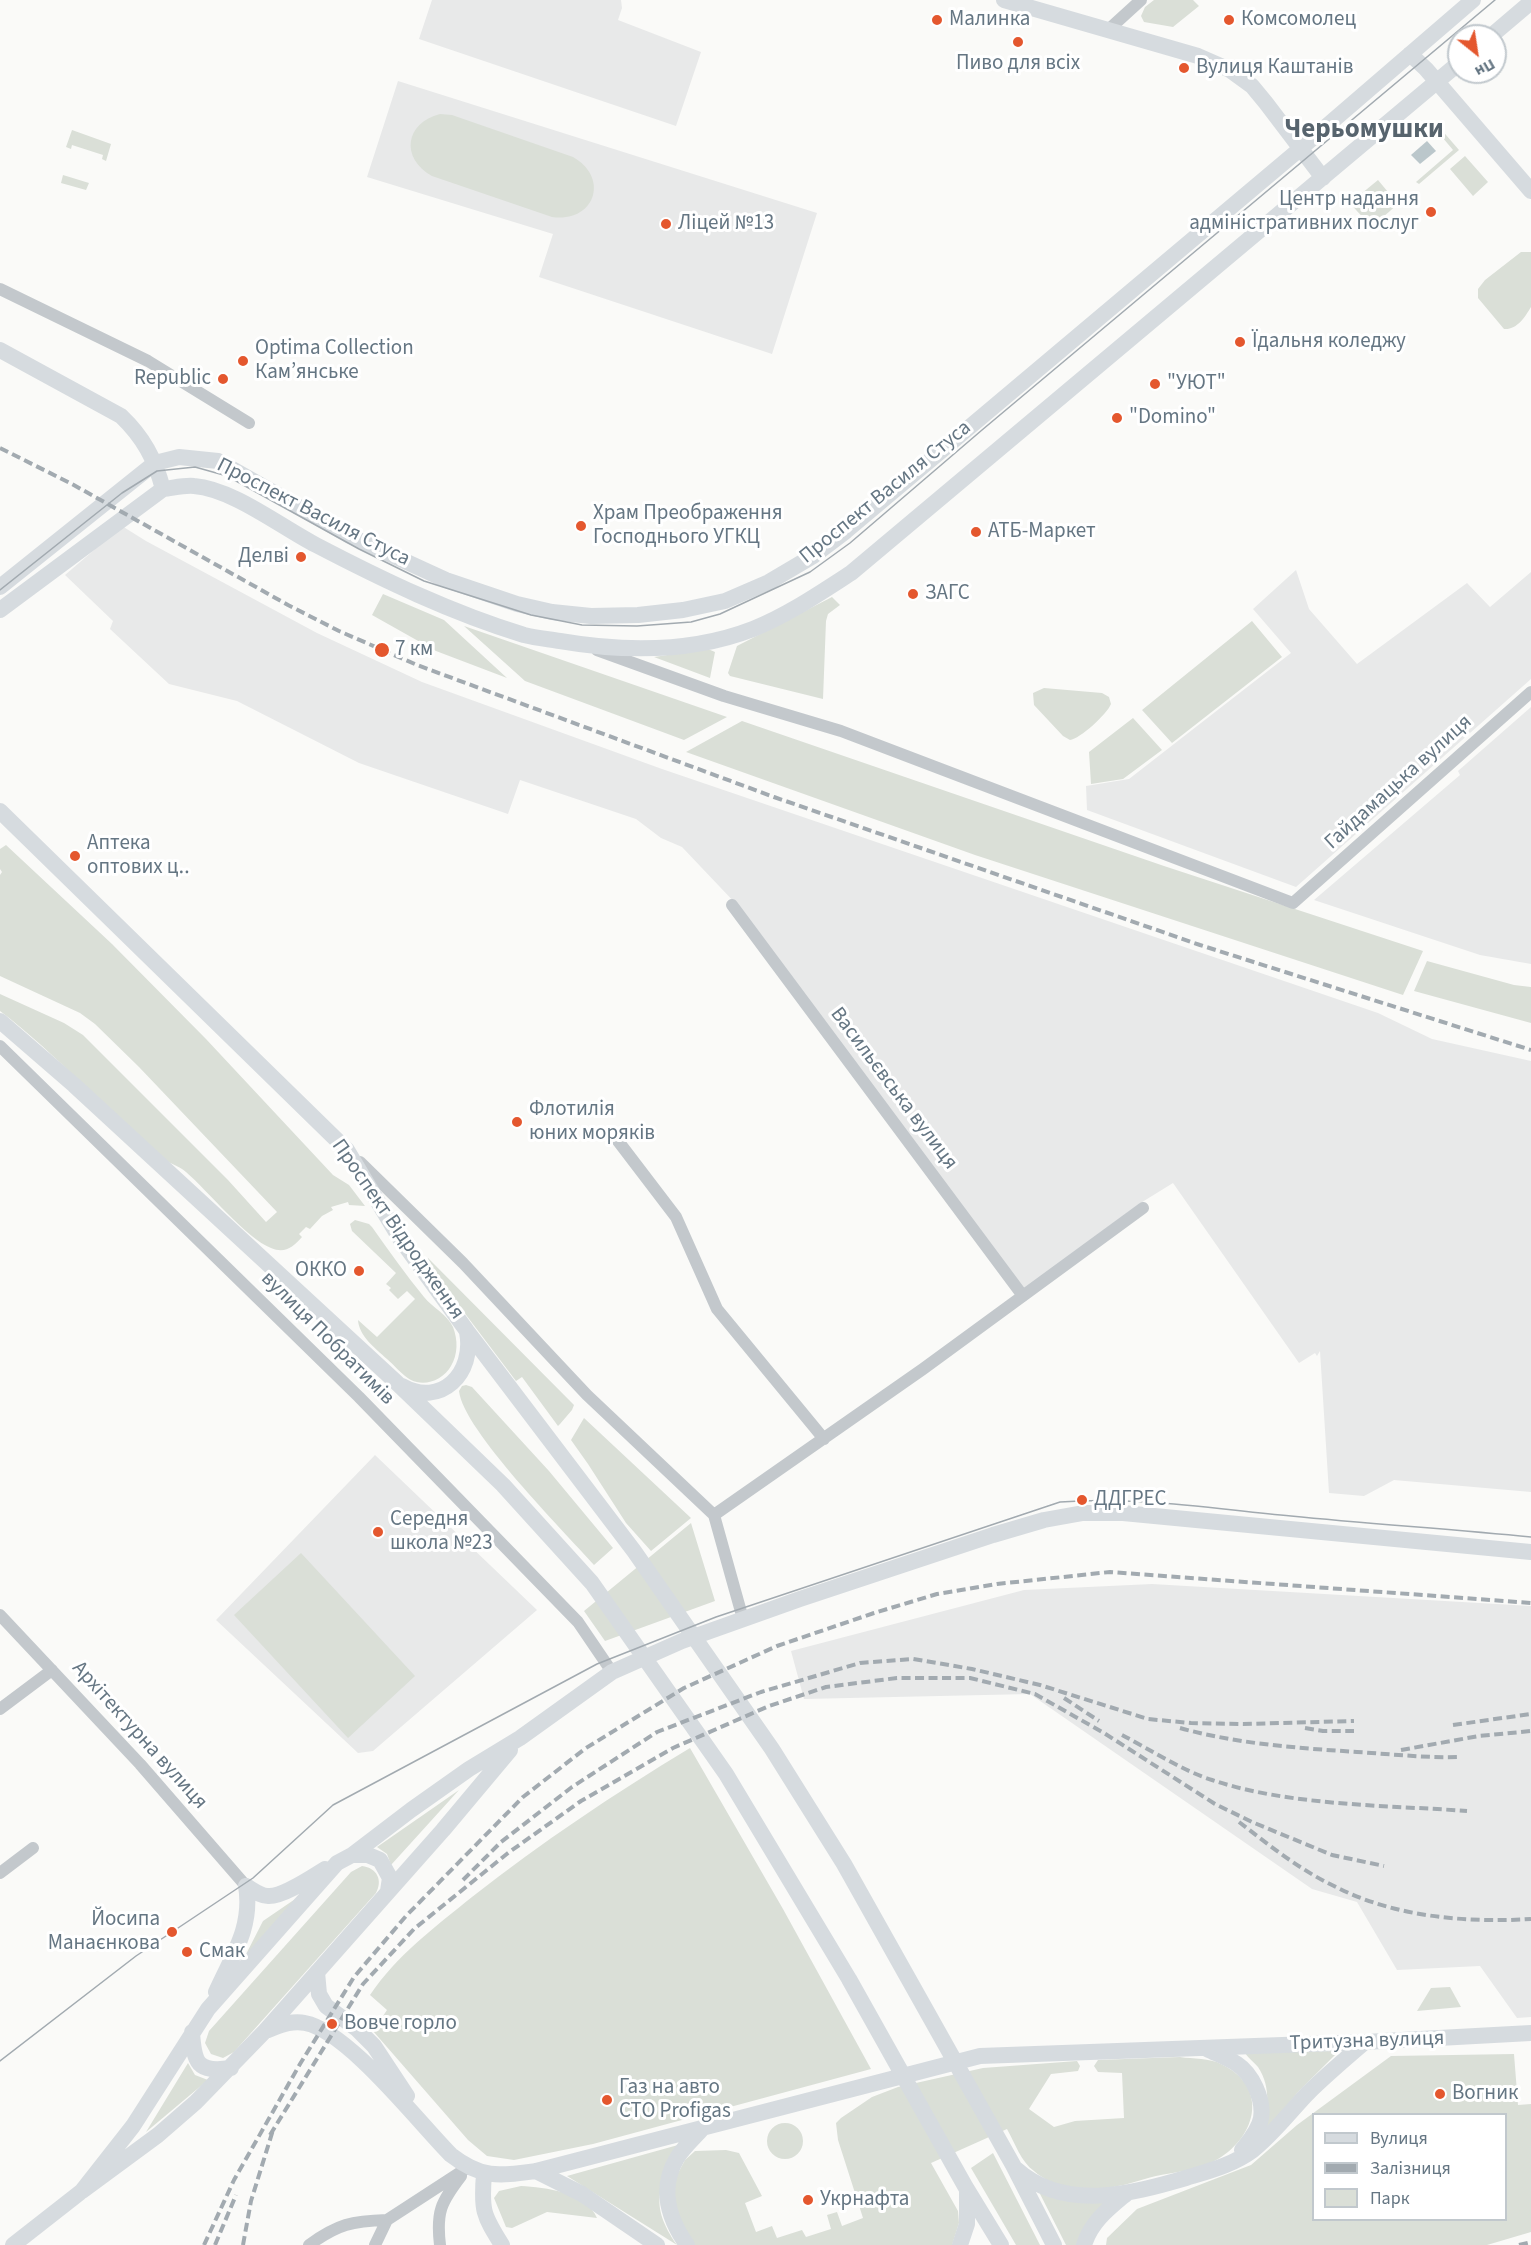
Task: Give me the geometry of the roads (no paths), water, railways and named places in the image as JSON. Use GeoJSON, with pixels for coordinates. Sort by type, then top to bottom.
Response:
{"type":"FeatureCollection","features":[{"type":"Feature","properties":{"kind":"main road"},"geometry":{"type":"LineString","coordinates":[[1004,0],[1198,56],[1230,70],[1252,86],[1323,178]]}},
{"type":"Feature","properties":{"kind":"main road","name":"Проспект Василя Стуса"},"geometry":{"type":"LineString","coordinates":[[155,463],[179,457],[218,460],[350,536],[446,580],[540,609],[591,616],[638,615],[683,610],[725,601],[769,582],[813,556],[838,537],[1300,149],[1473,0]]}},
{"type":"Feature","properties":{"kind":"main road"},"geometry":{"type":"LineString","coordinates":[[1505,24],[1531,2]]}},
{"type":"Feature","properties":{"kind":"main road"},"geometry":{"type":"LineString","coordinates":[[1410,54],[1426,69],[1531,191]]}},
{"type":"Feature","properties":{"kind":"main road","name":"Проспект Василя Стуса"},"geometry":{"type":"LineString","coordinates":[[163,489],[194,486],[219,491],[403,589],[526,636],[582,645],[640,649],[677,647],[712,641],[752,629],[788,612],[851,573],[1447,73]]}},
{"type":"Feature","properties":{"kind":"main road"},"geometry":{"type":"LineString","coordinates":[[0,350],[121,416],[135,429],[147,446],[163,489],[0,610]]}},
{"type":"Feature","properties":{"kind":"main road"},"geometry":{"type":"LineString","coordinates":[[0,587],[155,463]]}},
{"type":"Feature","properties":{"kind":"main road","name":"Проспект Відродження"},"geometry":{"type":"LineString","coordinates":[[0,811],[347,1150],[399,1237],[467,1331],[634,1551],[772,1749],[844,1864],[1009,2158],[1054,2245]]}},
{"type":"Feature","properties":{"kind":"main road"},"geometry":{"type":"LineString","coordinates":[[0,1021],[74,1085],[396,1382],[503,1485],[592,1582],[726,1774],[849,1979],[966,2188],[1001,2245]]}},
{"type":"Feature","properties":{"kind":"main road"},"geometry":{"type":"LineString","coordinates":[[396,1382],[409,1390],[423,1392],[438,1390],[451,1383],[461,1373],[468,1360],[470,1345],[467,1331]]}},
{"type":"Feature","properties":{"kind":"main road"},"geometry":{"type":"LineString","coordinates":[[246,1886],[257,1893],[268,1896],[278,1895],[352,1855],[460,1776],[520,1738],[612,1672],[682,1641],[743,1619],[993,1534],[1044,1520],[1083,1513],[1123,1513],[1531,1552]]}},
{"type":"Feature","properties":{"kind":"main road"},"geometry":{"type":"LineString","coordinates":[[13,2245],[158,2135],[231,2068],[443,1830],[520,1738]]}},
{"type":"Feature","properties":{"kind":"main road"},"geometry":{"type":"LineString","coordinates":[[352,1855],[368,1855],[380,1860],[390,1878],[388,1891]]}},
{"type":"Feature","properties":{"kind":"main road"},"geometry":{"type":"LineString","coordinates":[[82,2191],[133,2126],[208,2009],[337,1863]]}},
{"type":"Feature","properties":{"kind":"main road"},"geometry":{"type":"LineString","coordinates":[[208,2009],[248,1918],[249,1902],[246,1886]]}},
{"type":"Feature","properties":{"kind":"main road"},"geometry":{"type":"LineString","coordinates":[[317,1972],[319,1994],[326,2006],[357,2029],[374,2046],[410,2100],[427,2131]]}},
{"type":"Feature","properties":{"kind":"main road"},"geometry":{"type":"LineString","coordinates":[[265,2031],[289,2022],[305,2023],[319,2028],[345,2045],[369,2067],[451,2156],[467,2168]]}},
{"type":"Feature","properties":{"kind":"main road"},"geometry":{"type":"LineString","coordinates":[[192,2032],[193,2049],[200,2065],[208,2070],[231,2068]]}},
{"type":"Feature","properties":{"kind":"main road","name":"Тритузна вулиця"},"geometry":{"type":"LineString","coordinates":[[467,2168],[484,2174],[502,2176],[536,2171],[980,2056],[1365,2042],[1531,2033]]}},
{"type":"Feature","properties":{"kind":"main road"},"geometry":{"type":"LineString","coordinates":[[1009,2158],[1024,2175],[1043,2186],[1063,2194],[1093,2196],[1126,2194],[1213,2170],[1230,2164],[1252,2151],[1307,2095],[1365,2042]]}},
{"type":"Feature","properties":{"kind":"main road"},"geometry":{"type":"LineString","coordinates":[[1203,2047],[1238,2064],[1249,2075],[1260,2098],[1261,2118],[1251,2140],[1237,2155],[1213,2170]]}},
{"type":"Feature","properties":{"kind":"main road"},"geometry":{"type":"LineString","coordinates":[[687,2245],[672,2222],[667,2207],[666,2187],[677,2158],[702,2129]]}},
{"type":"Feature","properties":{"kind":"main road"},"geometry":{"type":"LineString","coordinates":[[536,2171],[582,2194],[657,2245]]}},
{"type":"Feature","properties":{"kind":"main road"},"geometry":{"type":"LineString","coordinates":[[484,2174],[482,2202],[484,2214],[502,2245]]}},
{"type":"Feature","properties":{"kind":"main road"},"geometry":{"type":"LineString","coordinates":[[960,2245],[967,2224],[966,2188]]}},
{"type":"Feature","properties":{"kind":"main road"},"geometry":{"type":"LineString","coordinates":[[1084,2245],[1088,2234],[1101,2215],[1126,2194]]}},
{"type":"Feature","properties":{"kind":"street"},"geometry":{"type":"LineString","coordinates":[[1107,31],[1141,0]]}},
{"type":"Feature","properties":{"kind":"street"},"geometry":{"type":"LineString","coordinates":[[0,290],[148,361],[249,423]]}},
{"type":"Feature","properties":{"kind":"street","name":"Гайдамацька вулиця"},"geometry":{"type":"LineString","coordinates":[[582,645],[734,699],[841,731],[1293,903],[1531,692]]}},
{"type":"Feature","properties":{"kind":"street","name":"Васильєвська вулиця"},"geometry":{"type":"LineString","coordinates":[[732,905],[1023,1296]]}},
{"type":"Feature","properties":{"kind":"street","name":"вулиця Побратимів"},"geometry":{"type":"LineString","coordinates":[[0,1046],[359,1397],[578,1622],[612,1672]]}},
{"type":"Feature","properties":{"kind":"street"},"geometry":{"type":"LineString","coordinates":[[615,1137],[676,1217],[717,1309],[824,1439]]}},
{"type":"Feature","properties":{"kind":"street"},"geometry":{"type":"LineString","coordinates":[[347,1150],[463,1263],[587,1395],[714,1515],[743,1619]]}},
{"type":"Feature","properties":{"kind":"street"},"geometry":{"type":"LineString","coordinates":[[714,1515],[824,1439],[1143,1208]]}},
{"type":"Feature","properties":{"kind":"street","name":"Архітектурна вулиця"},"geometry":{"type":"LineString","coordinates":[[0,1615],[140,1764],[246,1886]]}},
{"type":"Feature","properties":{"kind":"street"},"geometry":{"type":"LineString","coordinates":[[0,1709],[52,1670]]}},
{"type":"Feature","properties":{"kind":"street"},"geometry":{"type":"LineString","coordinates":[[0,1873],[33,1848]]}},
{"type":"Feature","properties":{"kind":"street"},"geometry":{"type":"LineString","coordinates":[[309,2245],[330,2230],[356,2221],[387,2220],[467,2168]]}},
{"type":"Feature","properties":{"kind":"street"},"geometry":{"type":"LineString","coordinates":[[440,2245],[438,2224],[444,2198],[467,2168]]}},
{"type":"Feature","properties":{"kind":"street"},"geometry":{"type":"LineString","coordinates":[[375,2245],[387,2220]]}},
{"type":"Feature","properties":{"kind":"tram line"},"geometry":{"type":"LineString","coordinates":[[0,590],[122,493],[157,471],[195,467],[227,476],[359,549],[424,581],[531,615],[582,625],[637,626],[691,622],[720,614],[810,572],[850,543],[1495,0]]}},
{"type":"Feature","properties":{"kind":"tram line"},"geometry":{"type":"LineString","coordinates":[[0,2061],[136,1956],[253,1878],[333,1805],[597,1664],[716,1617],[1060,1502],[1147,1502],[1531,1537]]}},
{"type":"Feature","properties":{"kind":"railway"},"geometry":{"type":"LineString","coordinates":[[0,448],[72,484],[288,605],[339,631],[417,665],[774,797],[1200,945],[1531,1050]]}},
{"type":"Feature","properties":{"kind":"railway"},"geometry":{"type":"LineString","coordinates":[[204,2245],[234,2180],[300,2064],[354,1977],[406,1916],[523,1797],[586,1748],[684,1688],[777,1646],[937,1594],[997,1584],[1110,1572],[1531,1603]]}},
{"type":"Feature","properties":{"kind":"railway"},"geometry":{"type":"LineString","coordinates":[[463,1880],[501,1842],[572,1787],[657,1732],[761,1692],[860,1663],[913,1659],[972,1669],[1040,1685],[1148,1719],[1243,1724],[1354,1721]]}},
{"type":"Feature","properties":{"kind":"railway"},"geometry":{"type":"LineString","coordinates":[[270,2135],[363,1984],[414,1929],[508,1853],[581,1801],[673,1748],[769,1706],[826,1687],[897,1678],[970,1678],[1035,1694],[1104,1733],[1215,1804],[1332,1855],[1384,1866]]}},
{"type":"Feature","properties":{"kind":"railway"},"geometry":{"type":"LineString","coordinates":[[1064,1698],[1099,1721]]}},
{"type":"Feature","properties":{"kind":"railway"},"geometry":{"type":"LineString","coordinates":[[1453,1725],[1531,1714]]}},
{"type":"Feature","properties":{"kind":"railway"},"geometry":{"type":"LineString","coordinates":[[1180,1728],[1246,1742],[1290,1747],[1458,1757]]}},
{"type":"Feature","properties":{"kind":"railway"},"geometry":{"type":"LineString","coordinates":[[1305,1728],[1323,1731],[1354,1731]]}},
{"type":"Feature","properties":{"kind":"railway"},"geometry":{"type":"LineString","coordinates":[[1401,1750],[1479,1736],[1531,1731]]}},
{"type":"Feature","properties":{"kind":"railway"},"geometry":{"type":"LineString","coordinates":[[1122,1735],[1190,1771],[1242,1789],[1305,1800],[1467,1811]]}},
{"type":"Feature","properties":{"kind":"railway"},"geometry":{"type":"LineString","coordinates":[[1239,1822],[1309,1872],[1334,1886],[1381,1905],[1430,1916],[1481,1920],[1531,1919]]}},
{"type":"Feature","properties":{"kind":"railway"},"geometry":{"type":"LineString","coordinates":[[243,2245],[251,2201],[273,2130]]}},
{"type":"Feature","properties":{"kind":"railway"},"geometry":{"type":"LineString","coordinates":[[215,2245],[236,2195]]}},
{"type":"Feature","properties":{"kind":"railway"},"geometry":{"type":"LineString","coordinates":[[1519,2245],[1531,2242]]}},
{"type":"Feature","properties":{"kind":"place","name":"Малинка"},"geometry":{"type":"Point","coordinates":[937,20]}},
{"type":"Feature","properties":{"kind":"place","name":"Комсомолец"},"geometry":{"type":"Point","coordinates":[1229,20]}},
{"type":"Feature","properties":{"kind":"place","name":"Пиво для всіх"},"geometry":{"type":"Point","coordinates":[1018,42]}},
{"type":"Feature","properties":{"kind":"place","name":"Вулиця Каштанів"},"geometry":{"type":"Point","coordinates":[1184,68]}},
{"type":"Feature","properties":{"kind":"place","name":"Центр надання адміністративних послуг"},"geometry":{"type":"Point","coordinates":[1431,212]}},
{"type":"Feature","properties":{"kind":"place","name":"Ліцей №13"},"geometry":{"type":"Point","coordinates":[666,224]}},
{"type":"Feature","properties":{"kind":"place","name":"Їдальня коледжу"},"geometry":{"type":"Point","coordinates":[1240,342]}},
{"type":"Feature","properties":{"kind":"place","name":"Optima Collection Кам’янське"},"geometry":{"type":"Point","coordinates":[243,361]}},
{"type":"Feature","properties":{"kind":"place","name":"Republic"},"geometry":{"type":"Point","coordinates":[223,379]}},
{"type":"Feature","properties":{"kind":"place","name":"\"УЮТ\""},"geometry":{"type":"Point","coordinates":[1155,384]}},
{"type":"Feature","properties":{"kind":"place","name":"\"Domino\""},"geometry":{"type":"Point","coordinates":[1117,418]}},
{"type":"Feature","properties":{"kind":"place","name":"Храм Преображення Господнього УГКЦ"},"geometry":{"type":"Point","coordinates":[581,526]}},
{"type":"Feature","properties":{"kind":"place","name":"АТБ-Маркет"},"geometry":{"type":"Point","coordinates":[976,532]}},
{"type":"Feature","properties":{"kind":"place","name":"Делві"},"geometry":{"type":"Point","coordinates":[301,557]}},
{"type":"Feature","properties":{"kind":"place","name":"ЗАГС"},"geometry":{"type":"Point","coordinates":[913,594]}},
{"type":"Feature","properties":{"kind":"place","name":"7 км"},"geometry":{"type":"Point","coordinates":[382,650]}},
{"type":"Feature","properties":{"kind":"place","name":"Аптека оптових ц‥"},"geometry":{"type":"Point","coordinates":[75,856]}},
{"type":"Feature","properties":{"kind":"place","name":"Флотилія юних моряків"},"geometry":{"type":"Point","coordinates":[517,1122]}},
{"type":"Feature","properties":{"kind":"place","name":"ОККО"},"geometry":{"type":"Point","coordinates":[359,1271]}},
{"type":"Feature","properties":{"kind":"place","name":"ДДГРЕС"},"geometry":{"type":"Point","coordinates":[1082,1500]}},
{"type":"Feature","properties":{"kind":"place","name":"Середня школа №23"},"geometry":{"type":"Point","coordinates":[378,1532]}},
{"type":"Feature","properties":{"kind":"place","name":"Йосипа Манаєнкова"},"geometry":{"type":"Point","coordinates":[172,1932]}},
{"type":"Feature","properties":{"kind":"place","name":"Смак"},"geometry":{"type":"Point","coordinates":[187,1952]}},
{"type":"Feature","properties":{"kind":"place","name":"Вовче горло"},"geometry":{"type":"Point","coordinates":[332,2024]}},
{"type":"Feature","properties":{"kind":"place","name":"Вогник"},"geometry":{"type":"Point","coordinates":[1440,2094]}},
{"type":"Feature","properties":{"kind":"place","name":"Газ на авто СТО Profigas"},"geometry":{"type":"Point","coordinates":[607,2100]}},
{"type":"Feature","properties":{"kind":"place","name":"Укрнафта"},"geometry":{"type":"Point","coordinates":[808,2200]}},
{"type":"Feature","properties":{"kind":"district","name":"Черьомушки"},"geometry":{"type":"Point","coordinates":[1364,131]}}]}
